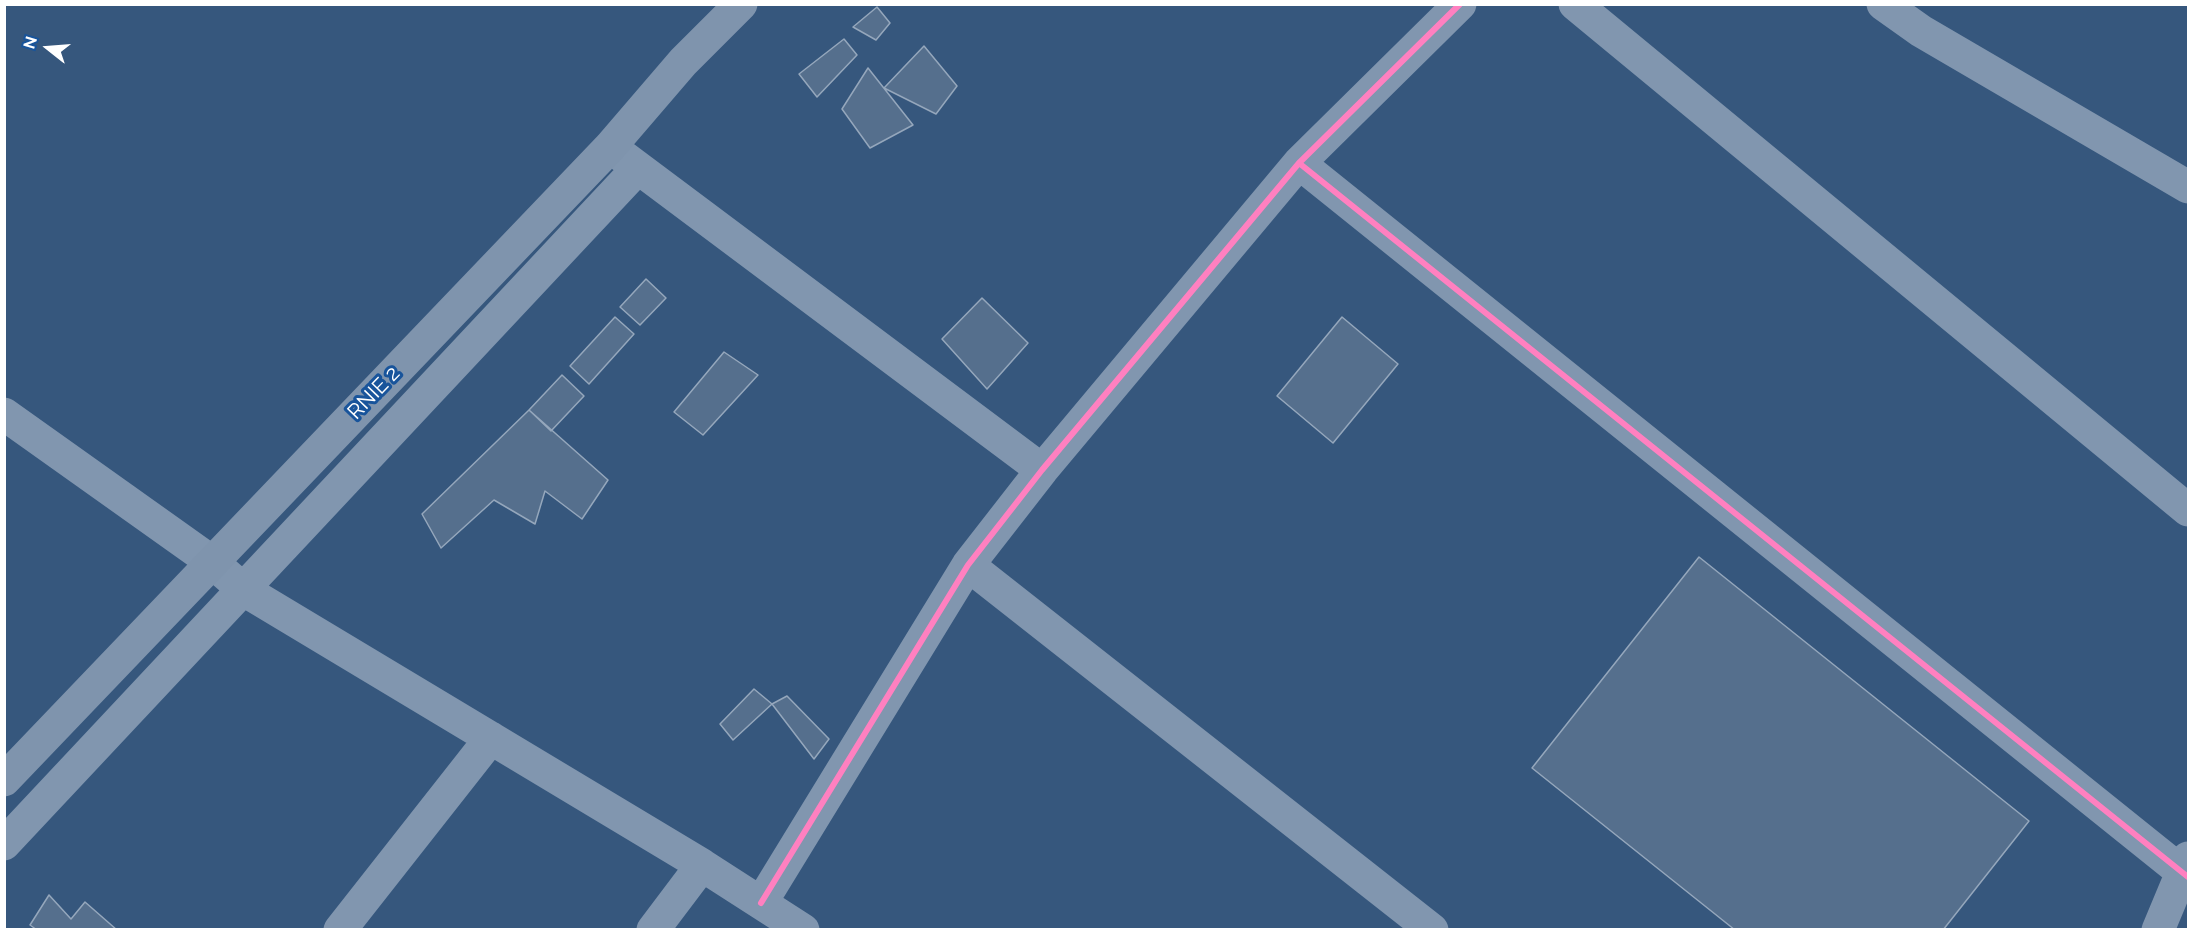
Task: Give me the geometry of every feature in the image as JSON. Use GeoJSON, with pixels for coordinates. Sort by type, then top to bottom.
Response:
{"type":"FeatureCollection","features":[{"type":"Feature","properties":{"kind":"highway","name":"RNIE 2"},"geometry":{"type":"LineString","coordinates":[[4,780],[609,147],[683,62],[741,4]]}},
{"type":"Feature","properties":{"kind":"street"},"geometry":{"type":"LineString","coordinates":[[762,903],[968,565],[1042,470],[1299,163],[1460,4]]}},
{"type":"Feature","properties":{"kind":"street"},"geometry":{"type":"LineString","coordinates":[[1575,4],[2188,510]]}},
{"type":"Feature","properties":{"kind":"street"},"geometry":{"type":"LineString","coordinates":[[1883,4],[1921,31],[2188,188]]}},
{"type":"Feature","properties":{"kind":"street"},"geometry":{"type":"LineString","coordinates":[[609,147],[1042,470]]}},
{"type":"Feature","properties":{"kind":"street"},"geometry":{"type":"LineString","coordinates":[[1299,163],[2187,869],[2158,930]]}},
{"type":"Feature","properties":{"kind":"street"},"geometry":{"type":"LineString","coordinates":[[4,844],[638,168]]}},
{"type":"Feature","properties":{"kind":"street"},"geometry":{"type":"LineString","coordinates":[[4,414],[212,561],[244,590],[702,865],[803,930]]}},
{"type":"Feature","properties":{"kind":"street"},"geometry":{"type":"LineString","coordinates":[[968,565],[1432,930]]}},
{"type":"Feature","properties":{"kind":"street"},"geometry":{"type":"LineString","coordinates":[[340,930],[491,738]]}},
{"type":"Feature","properties":{"kind":"street"},"geometry":{"type":"LineString","coordinates":[[653,930],[702,865]]}},
{"type":"Feature","properties":{"kind":"building"},"geometry":{"type":"Polygon","coordinates":[[[877,7],[890,23],[876,40],[853,27],[877,7]]]}},
{"type":"Feature","properties":{"kind":"building"},"geometry":{"type":"Polygon","coordinates":[[[844,39],[857,55],[817,97],[799,74],[844,39]]]}},
{"type":"Feature","properties":{"kind":"building"},"geometry":{"type":"Polygon","coordinates":[[[924,46],[957,86],[936,114],[884,88],[924,46]]]}},
{"type":"Feature","properties":{"kind":"building"},"geometry":{"type":"Polygon","coordinates":[[[868,68],[913,125],[870,148],[842,109],[868,68]]]}},
{"type":"Feature","properties":{"kind":"building"},"geometry":{"type":"Polygon","coordinates":[[[646,279],[666,298],[640,325],[620,307],[646,279]]]}},
{"type":"Feature","properties":{"kind":"building"},"geometry":{"type":"Polygon","coordinates":[[[982,298],[1028,343],[987,389],[942,339],[982,298]]]}},
{"type":"Feature","properties":{"kind":"building"},"geometry":{"type":"Polygon","coordinates":[[[615,317],[634,334],[589,384],[570,366],[615,317]]]}},
{"type":"Feature","properties":{"kind":"building"},"geometry":{"type":"Polygon","coordinates":[[[1342,317],[1398,364],[1333,443],[1277,396],[1342,317]]]}},
{"type":"Feature","properties":{"kind":"building"},"geometry":{"type":"Polygon","coordinates":[[[724,352],[758,375],[703,435],[674,412],[724,352]]]}},
{"type":"Feature","properties":{"kind":"building"},"geometry":{"type":"Polygon","coordinates":[[[562,375],[584,396],[551,431],[529,410],[562,375]]]}},
{"type":"Feature","properties":{"kind":"building"},"geometry":{"type":"Polygon","coordinates":[[[529,410],[608,480],[582,519],[545,491],[535,524],[494,500],[441,548],[422,514],[529,410]]]}},
{"type":"Feature","properties":{"kind":"building"},"geometry":{"type":"Polygon","coordinates":[[[1699,557],[2029,821],[1943,930],[1735,930],[1532,768],[1699,557]]]}},
{"type":"Feature","properties":{"kind":"building"},"geometry":{"type":"Polygon","coordinates":[[[754,689],[772,704],[733,740],[720,724],[754,689]]]}},
{"type":"Feature","properties":{"kind":"building"},"geometry":{"type":"Polygon","coordinates":[[[787,696],[829,739],[814,759],[772,704],[787,696]]]}},
{"type":"Feature","properties":{"kind":"building"},"geometry":{"type":"Polygon","coordinates":[[[49,895],[71,919],[85,902],[117,930],[37,930],[30,925],[49,895]]]}},
{"type":"Feature","properties":{"kind":"cycle path"},"geometry":{"type":"LineString","coordinates":[[761,903],[968,565],[1042,470],[1299,163],[1460,4]]}},
{"type":"Feature","properties":{"kind":"cycle path"},"geometry":{"type":"LineString","coordinates":[[1299,163],[2188,877]]}}]}
